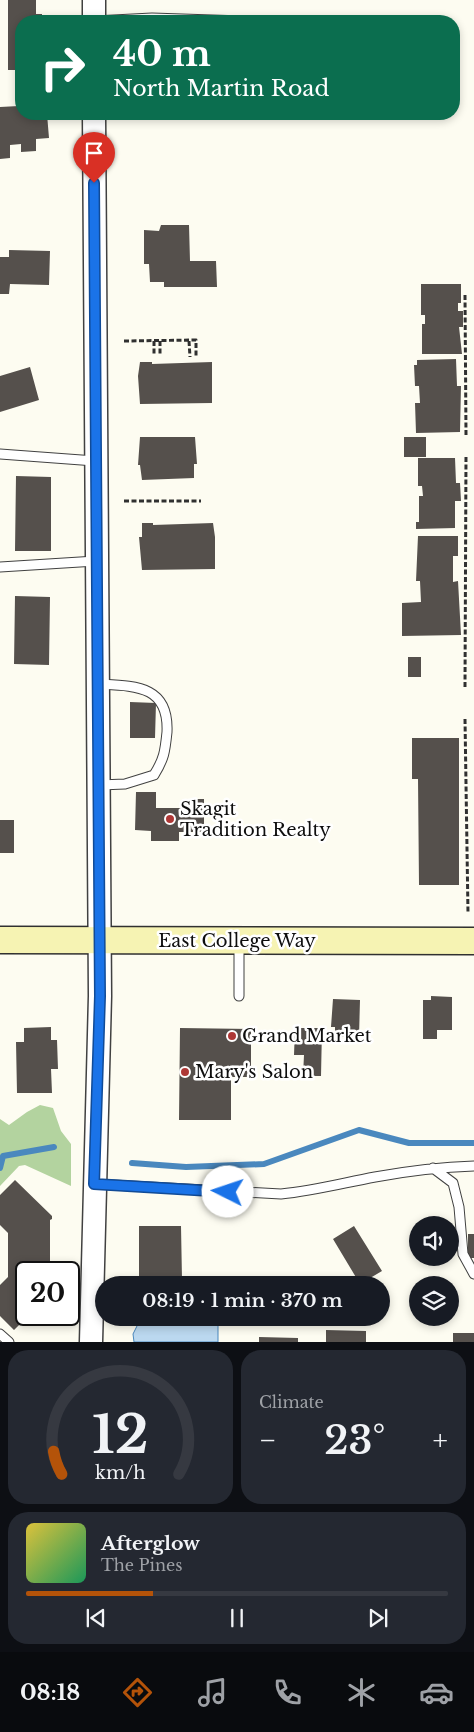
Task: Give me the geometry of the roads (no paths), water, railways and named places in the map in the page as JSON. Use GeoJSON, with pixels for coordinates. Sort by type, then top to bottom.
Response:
{"type":"FeatureCollection","features":[{"type":"Feature","properties":{"kind":"main road","name":"East College Way"},"geometry":{"type":"LineString","coordinates":[[0,940],[474,941]]}},
{"type":"Feature","properties":{"kind":"street"},"geometry":{"type":"LineString","coordinates":[[94,0],[94,15]]}},
{"type":"Feature","properties":{"kind":"street"},"geometry":{"type":"LineString","coordinates":[[91,1342],[100,1006],[96,684],[94,120]]}},
{"type":"Feature","properties":{"kind":"lane"},"geometry":{"type":"LineString","coordinates":[[0,454],[96,461]]}},
{"type":"Feature","properties":{"kind":"lane"},"geometry":{"type":"LineString","coordinates":[[0,567],[96,561]]}},
{"type":"Feature","properties":{"kind":"lane"},"geometry":{"type":"LineString","coordinates":[[96,684],[142,688],[159,698],[167,717],[165,758],[154,776],[125,784],[97,786]]}},
{"type":"Feature","properties":{"kind":"lane"},"geometry":{"type":"LineString","coordinates":[[240,941],[240,996]]}},
{"type":"Feature","properties":{"kind":"lane"},"geometry":{"type":"LineString","coordinates":[[94,1184],[281,1194],[311,1192],[374,1177],[433,1168],[474,1166]]}},
{"type":"Feature","properties":{"kind":"lane"},"geometry":{"type":"LineString","coordinates":[[433,1168],[453,1183],[459,1207],[462,1254],[474,1274]]}},
{"type":"Feature","properties":{"kind":"lane"},"geometry":{"type":"LineString","coordinates":[[0,1334],[9,1342]]}},
{"type":"Feature","properties":{"kind":"water"},"geometry":{"type":"Polygon","coordinates":[[[137,1326],[218,1326],[218,1342],[134,1342],[133,1334],[137,1326]]]}},
{"type":"Feature","properties":{"kind":"waterway"},"geometry":{"type":"LineString","coordinates":[[132,1163],[186,1167],[264,1164],[359,1130],[409,1143],[474,1143]]}},
{"type":"Feature","properties":{"kind":"waterway"},"geometry":{"type":"LineString","coordinates":[[0,1168],[3,1156],[54,1147]]}},
{"type":"Feature","properties":{"kind":"place","name":"Skagit Tradition Realty"},"geometry":{"type":"Point","coordinates":[170,819]}},
{"type":"Feature","properties":{"kind":"place","name":"Grand Market"},"geometry":{"type":"Point","coordinates":[232,1036]}},
{"type":"Feature","properties":{"kind":"place","name":"Mary's Salon"},"geometry":{"type":"Point","coordinates":[185,1072]}}]}
